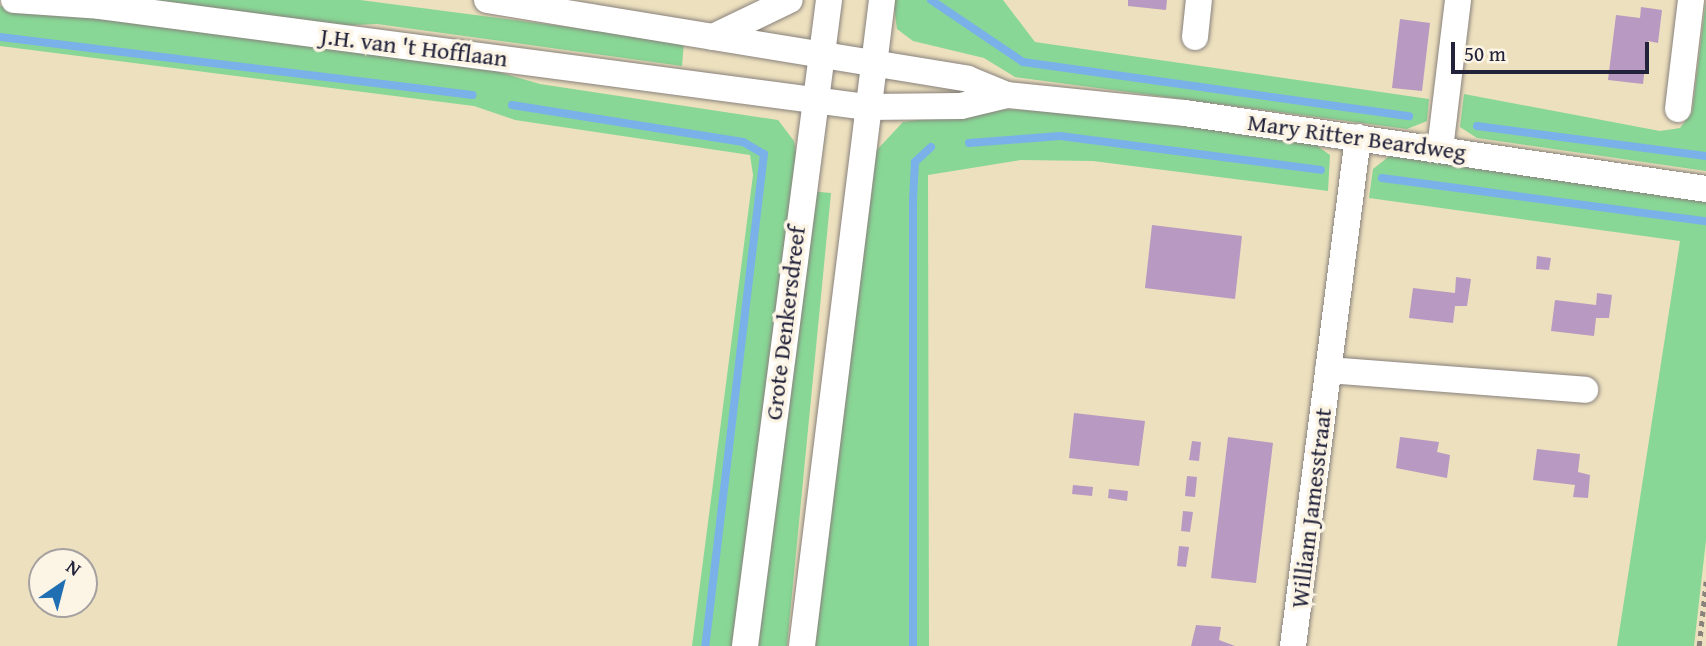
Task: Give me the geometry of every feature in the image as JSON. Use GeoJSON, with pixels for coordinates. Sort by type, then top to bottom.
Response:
{"type":"FeatureCollection","features":[{"type":"Feature","properties":{"kind":"street","name":"J.H. van 't Hofflaan"},"geometry":{"type":"LineString","coordinates":[[14,0],[814,98],[867,107]]}},
{"type":"Feature","properties":{"kind":"street"},"geometry":{"type":"LineString","coordinates":[[487,0],[820,54]]}},
{"type":"Feature","properties":{"kind":"street"},"geometry":{"type":"LineString","coordinates":[[712,37],[790,0]]}},
{"type":"Feature","properties":{"kind":"street","name":"Grote Denkersdreef"},"geometry":{"type":"LineString","coordinates":[[745,646],[814,98],[829,0]]}},
{"type":"Feature","properties":{"kind":"street"},"geometry":{"type":"LineString","coordinates":[[802,646],[882,0]]}},
{"type":"Feature","properties":{"kind":"street"},"geometry":{"type":"LineString","coordinates":[[1195,37],[1199,0]]}},
{"type":"Feature","properties":{"kind":"street"},"geometry":{"type":"LineString","coordinates":[[1440,149],[1458,0]]}},
{"type":"Feature","properties":{"kind":"street"},"geometry":{"type":"LineString","coordinates":[[1678,109],[1691,0]]}},
{"type":"Feature","properties":{"kind":"street","name":"Mary Ritter Beardweg"},"geometry":{"type":"LineString","coordinates":[[820,54],[968,79],[1007,95],[1358,137],[1706,189]]}},
{"type":"Feature","properties":{"kind":"street","name":"Mary Ritter Beardweg"},"geometry":{"type":"LineString","coordinates":[[867,107],[961,106],[1007,95]]}},
{"type":"Feature","properties":{"kind":"street","name":"William Jamesstraat"},"geometry":{"type":"LineString","coordinates":[[1293,646],[1358,137]]}},
{"type":"Feature","properties":{"kind":"street"},"geometry":{"type":"LineString","coordinates":[[1328,370],[1585,390]]}},
{"type":"Feature","properties":{"kind":"path"},"geometry":{"type":"LineString","coordinates":[[1699,646],[1706,581]]}},
{"type":"Feature","properties":{"kind":"green space"},"geometry":{"type":"Polygon","coordinates":[[[100,0],[360,0],[684,42],[682,66],[377,24],[329,26],[100,0]]]}},
{"type":"Feature","properties":{"kind":"green space"},"geometry":{"type":"Polygon","coordinates":[[[893,0],[1003,0],[1035,42],[1429,99],[1427,121],[1407,129],[1015,77],[984,58],[913,41],[897,29],[893,0]]]}},
{"type":"Feature","properties":{"kind":"green space"},"geometry":{"type":"Polygon","coordinates":[[[1706,0],[1706,171],[1477,138],[1460,127],[1464,94],[1660,131],[1680,128],[1692,112],[1706,0]]]}},
{"type":"Feature","properties":{"kind":"green space"},"geometry":{"type":"Polygon","coordinates":[[[0,6],[475,65],[540,84],[778,120],[794,141],[797,158],[737,646],[692,646],[753,175],[750,155],[515,120],[474,106],[0,46],[0,6]]]}},
{"type":"Feature","properties":{"kind":"green space"},"geometry":{"type":"Polygon","coordinates":[[[997,109],[1078,112],[1313,143],[1330,155],[1328,191],[1093,161],[1021,160],[928,175],[929,646],[813,646],[875,152],[903,122],[997,109]]]}},
{"type":"Feature","properties":{"kind":"green space"},"geometry":{"type":"Polygon","coordinates":[[[1392,154],[1706,195],[1706,540],[1694,646],[1617,646],[1680,241],[1369,198],[1373,169],[1392,154]]]}},
{"type":"Feature","properties":{"kind":"green space"},"geometry":{"type":"Polygon","coordinates":[[[808,191],[831,193],[787,646],[752,646],[808,191]]]}},
{"type":"Feature","properties":{"kind":"building"},"geometry":{"type":"Polygon","coordinates":[[[1128,0],[1167,0],[1166,10],[1128,6],[1128,0]]]}},
{"type":"Feature","properties":{"kind":"building"},"geometry":{"type":"Polygon","coordinates":[[[1641,7],[1662,10],[1658,43],[1648,41],[1643,84],[1608,80],[1616,15],[1640,18],[1641,7]]]}},
{"type":"Feature","properties":{"kind":"building"},"geometry":{"type":"Polygon","coordinates":[[[1400,19],[1430,23],[1422,91],[1392,88],[1400,19]]]}},
{"type":"Feature","properties":{"kind":"building"},"geometry":{"type":"Polygon","coordinates":[[[1152,225],[1242,236],[1235,299],[1145,288],[1152,225]]]}},
{"type":"Feature","properties":{"kind":"building"},"geometry":{"type":"Polygon","coordinates":[[[1537,256],[1551,258],[1549,270],[1536,269],[1537,256]]]}},
{"type":"Feature","properties":{"kind":"building"},"geometry":{"type":"Polygon","coordinates":[[[1456,277],[1471,279],[1467,306],[1455,306],[1453,323],[1409,318],[1413,288],[1455,293],[1456,277]]]}},
{"type":"Feature","properties":{"kind":"building"},"geometry":{"type":"Polygon","coordinates":[[[1597,293],[1612,295],[1609,318],[1596,318],[1594,336],[1551,331],[1555,300],[1596,305],[1597,293]]]}},
{"type":"Feature","properties":{"kind":"building"},"geometry":{"type":"Polygon","coordinates":[[[1074,413],[1145,421],[1139,466],[1069,458],[1074,413]]]}},
{"type":"Feature","properties":{"kind":"building"},"geometry":{"type":"Polygon","coordinates":[[[1228,437],[1273,443],[1256,583],[1211,578],[1228,437]]]}},
{"type":"Feature","properties":{"kind":"building"},"geometry":{"type":"Polygon","coordinates":[[[1400,437],[1439,442],[1437,452],[1450,455],[1447,478],[1396,468],[1400,437]]]}},
{"type":"Feature","properties":{"kind":"building"},"geometry":{"type":"Polygon","coordinates":[[[1192,441],[1201,442],[1199,461],[1189,460],[1192,441]]]}},
{"type":"Feature","properties":{"kind":"building"},"geometry":{"type":"Polygon","coordinates":[[[1537,449],[1580,454],[1578,472],[1590,475],[1588,498],[1573,497],[1575,485],[1533,480],[1537,449]]]}},
{"type":"Feature","properties":{"kind":"building"},"geometry":{"type":"Polygon","coordinates":[[[1187,476],[1197,477],[1195,497],[1185,496],[1187,476]]]}},
{"type":"Feature","properties":{"kind":"building"},"geometry":{"type":"Polygon","coordinates":[[[1073,485],[1093,487],[1092,496],[1072,494],[1073,485]]]}},
{"type":"Feature","properties":{"kind":"building"},"geometry":{"type":"Polygon","coordinates":[[[1109,489],[1128,491],[1127,501],[1108,498],[1109,489]]]}},
{"type":"Feature","properties":{"kind":"building"},"geometry":{"type":"Polygon","coordinates":[[[1183,511],[1193,512],[1190,532],[1181,531],[1183,511]]]}},
{"type":"Feature","properties":{"kind":"building"},"geometry":{"type":"Polygon","coordinates":[[[1179,546],[1189,547],[1186,567],[1177,566],[1179,546]]]}},
{"type":"Feature","properties":{"kind":"building"},"geometry":{"type":"Polygon","coordinates":[[[1196,625],[1221,627],[1219,640],[1235,646],[1191,646],[1196,625]]]}},
{"type":"Feature","properties":{"kind":"waterway"},"geometry":{"type":"LineString","coordinates":[[931,0],[1023,62],[1409,116]]}},
{"type":"Feature","properties":{"kind":"waterway"},"geometry":{"type":"LineString","coordinates":[[0,37],[472,95]]}},
{"type":"Feature","properties":{"kind":"waterway"},"geometry":{"type":"LineString","coordinates":[[512,105],[743,142],[764,154],[705,646]]}},
{"type":"Feature","properties":{"kind":"waterway"},"geometry":{"type":"LineString","coordinates":[[1477,126],[1706,156]]}},
{"type":"Feature","properties":{"kind":"waterway"},"geometry":{"type":"LineString","coordinates":[[969,143],[1060,136],[1321,170]]}},
{"type":"Feature","properties":{"kind":"waterway"},"geometry":{"type":"LineString","coordinates":[[913,646],[913,200],[915,162],[931,147]]}},
{"type":"Feature","properties":{"kind":"waterway"},"geometry":{"type":"LineString","coordinates":[[1382,178],[1706,221]]}}]}
